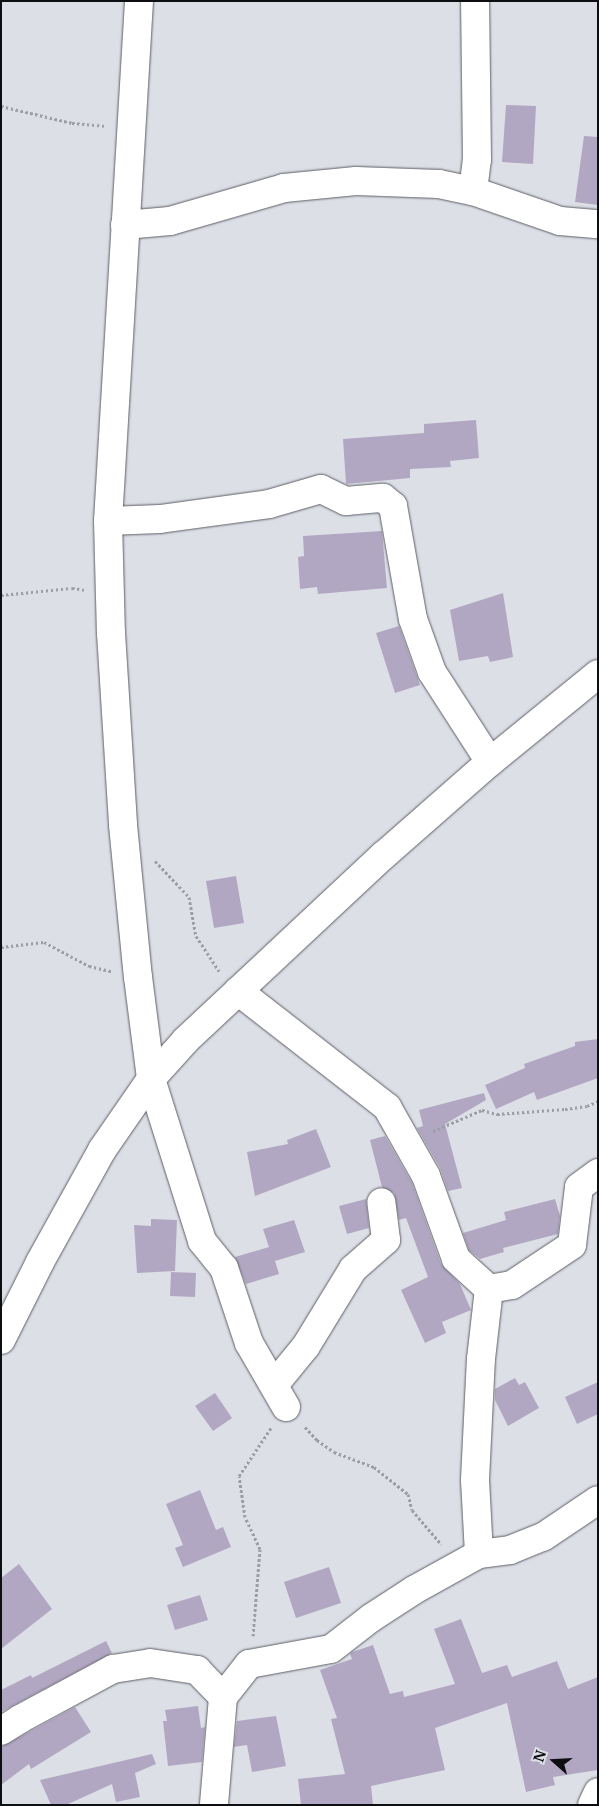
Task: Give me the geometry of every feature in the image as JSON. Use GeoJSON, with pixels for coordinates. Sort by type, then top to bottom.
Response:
{"type":"FeatureCollection","features":[{"type":"Feature","properties":{"kind":"street"},"geometry":{"type":"LineString","coordinates":[[139,1],[133,129],[125,225],[108,521],[109,592],[123,825],[138,977],[151,1079],[202,1241],[224,1268],[250,1343],[280,1396]]}},
{"type":"Feature","properties":{"kind":"street"},"geometry":{"type":"LineString","coordinates":[[473,191],[477,160],[475,1]]}},
{"type":"Feature","properties":{"kind":"street"},"geometry":{"type":"LineString","coordinates":[[125,225],[170,221],[284,188],[356,181],[439,184],[473,191],[560,221],[598,224]]}},
{"type":"Feature","properties":{"kind":"street"},"geometry":{"type":"LineString","coordinates":[[108,521],[160,519],[269,504],[321,489],[346,501],[383,498],[393,506],[413,620],[432,672],[490,762]]}},
{"type":"Feature","properties":{"kind":"street"},"geometry":{"type":"LineString","coordinates":[[5,1325],[102,1150],[151,1079],[186,1040],[384,855],[490,762],[598,674]]}},
{"type":"Feature","properties":{"kind":"street"},"geometry":{"type":"LineString","coordinates":[[238,991],[387,1107],[426,1176],[456,1259],[489,1289]]}},
{"type":"Feature","properties":{"kind":"street"},"geometry":{"type":"LineString","coordinates":[[489,1289],[512,1285],[572,1245],[579,1187],[598,1173]]}},
{"type":"Feature","properties":{"kind":"street"},"geometry":{"type":"LineString","coordinates":[[280,1396],[306,1346],[352,1269],[386,1240],[381,1202]]}},
{"type":"Feature","properties":{"kind":"street"},"geometry":{"type":"LineString","coordinates":[[479,1554],[475,1480],[481,1359],[489,1289]]}},
{"type":"Feature","properties":{"kind":"street"},"geometry":{"type":"LineString","coordinates":[[214,1805],[223,1697],[249,1664],[331,1649],[371,1618],[414,1590],[479,1554],[510,1550],[543,1537],[598,1500]]}},
{"type":"Feature","properties":{"kind":"street"},"geometry":{"type":"LineString","coordinates":[[1,1731],[113,1669],[150,1663],[197,1670],[223,1697]]}},
{"type":"Feature","properties":{"kind":"street"},"geometry":{"type":"LineString","coordinates":[[592,1805],[598,1792]]}},
{"type":"Feature","properties":{"kind":"path"},"geometry":{"type":"LineString","coordinates":[[1,106],[72,123],[133,129]]}},
{"type":"Feature","properties":{"kind":"path"},"geometry":{"type":"LineString","coordinates":[[1,595],[72,588],[109,592]]}},
{"type":"Feature","properties":{"kind":"path"},"geometry":{"type":"LineString","coordinates":[[151,856],[189,897],[196,936],[215,968],[238,991]]}},
{"type":"Feature","properties":{"kind":"path"},"geometry":{"type":"LineString","coordinates":[[1,947],[44,942],[89,966],[138,977]]}},
{"type":"Feature","properties":{"kind":"path"},"geometry":{"type":"LineString","coordinates":[[406,1140],[449,1125],[482,1110],[497,1114],[565,1109],[587,1106],[598,1101]]}},
{"type":"Feature","properties":{"kind":"path"},"geometry":{"type":"LineString","coordinates":[[249,1664],[256,1617],[260,1550],[245,1517],[239,1476],[280,1396],[317,1440],[334,1452],[374,1468],[408,1494],[412,1510],[438,1544],[479,1554]]}},
{"type":"Feature","properties":{"kind":"building"},"geometry":{"type":"Polygon","coordinates":[[[506,105],[536,106],[533,164],[502,162],[506,105]]]}},
{"type":"Feature","properties":{"kind":"building"},"geometry":{"type":"Polygon","coordinates":[[[584,136],[598,137],[598,205],[575,202],[584,136]]]}},
{"type":"Feature","properties":{"kind":"building"},"geometry":{"type":"Polygon","coordinates":[[[476,420],[479,458],[450,461],[451,467],[410,469],[410,478],[346,484],[343,439],[424,433],[424,424],[476,420]]]}},
{"type":"Feature","properties":{"kind":"building"},"geometry":{"type":"Polygon","coordinates":[[[382,531],[387,588],[318,594],[317,587],[300,589],[298,557],[304,556],[303,536],[382,531]]]}},
{"type":"Feature","properties":{"kind":"building"},"geometry":{"type":"Polygon","coordinates":[[[503,593],[513,657],[490,662],[488,656],[459,661],[450,610],[503,593]]]}},
{"type":"Feature","properties":{"kind":"building"},"geometry":{"type":"Polygon","coordinates":[[[399,626],[420,685],[395,693],[376,633],[399,626]]]}},
{"type":"Feature","properties":{"kind":"building"},"geometry":{"type":"Polygon","coordinates":[[[236,876],[244,923],[214,928],[206,881],[236,876]]]}},
{"type":"Feature","properties":{"kind":"building"},"geometry":{"type":"Polygon","coordinates":[[[598,1039],[598,1078],[537,1100],[534,1092],[496,1109],[485,1085],[525,1068],[524,1064],[575,1046],[575,1042],[598,1039]]]}},
{"type":"Feature","properties":{"kind":"building"},"geometry":{"type":"Polygon","coordinates":[[[484,1093],[486,1100],[445,1124],[462,1188],[448,1191],[440,1168],[417,1128],[423,1126],[419,1110],[484,1093]]]}},
{"type":"Feature","properties":{"kind":"building"},"geometry":{"type":"Polygon","coordinates":[[[316,1129],[331,1167],[255,1196],[247,1152],[288,1144],[287,1140],[316,1129]]]}},
{"type":"Feature","properties":{"kind":"building"},"geometry":{"type":"Polygon","coordinates":[[[385,1136],[412,1183],[441,1264],[460,1284],[471,1310],[442,1322],[446,1333],[425,1343],[401,1290],[428,1277],[406,1218],[399,1220],[394,1193],[382,1187],[370,1140],[385,1136]]]}},
{"type":"Feature","properties":{"kind":"building"},"geometry":{"type":"Polygon","coordinates":[[[366,1199],[369,1228],[347,1234],[339,1206],[366,1199]]]}},
{"type":"Feature","properties":{"kind":"building"},"geometry":{"type":"Polygon","coordinates":[[[555,1199],[560,1216],[558,1234],[503,1248],[504,1252],[480,1259],[469,1250],[463,1233],[506,1220],[504,1212],[555,1199]]]}},
{"type":"Feature","properties":{"kind":"building"},"geometry":{"type":"Polygon","coordinates":[[[151,1219],[177,1220],[175,1271],[137,1273],[134,1225],[151,1226],[151,1219]]]}},
{"type":"Feature","properties":{"kind":"building"},"geometry":{"type":"Polygon","coordinates":[[[294,1220],[305,1252],[275,1261],[279,1274],[246,1284],[235,1257],[269,1247],[263,1229],[294,1220]]]}},
{"type":"Feature","properties":{"kind":"building"},"geometry":{"type":"Polygon","coordinates":[[[171,1272],[196,1273],[195,1297],[170,1296],[171,1272]]]}},
{"type":"Feature","properties":{"kind":"building"},"geometry":{"type":"Polygon","coordinates":[[[515,1378],[519,1385],[525,1382],[539,1408],[508,1426],[495,1400],[495,1389],[515,1378]]]}},
{"type":"Feature","properties":{"kind":"building"},"geometry":{"type":"Polygon","coordinates":[[[598,1382],[598,1414],[577,1424],[565,1397],[598,1382]]]}},
{"type":"Feature","properties":{"kind":"building"},"geometry":{"type":"Polygon","coordinates":[[[215,1393],[232,1418],[213,1431],[195,1406],[215,1393]]]}},
{"type":"Feature","properties":{"kind":"building"},"geometry":{"type":"Polygon","coordinates":[[[200,1490],[216,1530],[223,1527],[231,1547],[183,1567],[175,1548],[183,1545],[166,1504],[200,1490]]]}},
{"type":"Feature","properties":{"kind":"building"},"geometry":{"type":"Polygon","coordinates":[[[19,1564],[52,1609],[1,1649],[1,1578],[19,1564]]]}},
{"type":"Feature","properties":{"kind":"building"},"geometry":{"type":"Polygon","coordinates":[[[329,1567],[341,1603],[296,1618],[284,1582],[329,1567]]]}},
{"type":"Feature","properties":{"kind":"building"},"geometry":{"type":"Polygon","coordinates":[[[200,1595],[208,1620],[175,1630],[167,1605],[200,1595]]]}},
{"type":"Feature","properties":{"kind":"building"},"geometry":{"type":"Polygon","coordinates":[[[461,1619],[482,1673],[507,1665],[512,1677],[557,1661],[568,1689],[598,1677],[598,1770],[553,1777],[555,1785],[526,1792],[507,1703],[435,1728],[445,1770],[371,1786],[373,1805],[301,1805],[298,1779],[345,1774],[331,1719],[337,1718],[320,1670],[352,1659],[350,1654],[352,1652],[373,1645],[390,1694],[403,1691],[404,1697],[455,1684],[434,1629],[461,1619]]]}},
{"type":"Feature","properties":{"kind":"building"},"geometry":{"type":"Polygon","coordinates":[[[106,1641],[112,1653],[1,1712],[1,1690],[31,1675],[32,1678],[106,1641]]]}},
{"type":"Feature","properties":{"kind":"building"},"geometry":{"type":"Polygon","coordinates":[[[198,1706],[201,1728],[205,1727],[202,1762],[168,1766],[163,1721],[167,1721],[165,1710],[198,1706]]]}},
{"type":"Feature","properties":{"kind":"building"},"geometry":{"type":"Polygon","coordinates":[[[75,1707],[91,1732],[31,1769],[29,1764],[1,1785],[1,1747],[75,1707]]]}},
{"type":"Feature","properties":{"kind":"building"},"geometry":{"type":"Polygon","coordinates":[[[276,1716],[286,1766],[252,1772],[247,1745],[234,1747],[237,1721],[276,1716]]]}},
{"type":"Feature","properties":{"kind":"building"},"geometry":{"type":"Polygon","coordinates":[[[152,1754],[156,1764],[135,1773],[140,1797],[116,1802],[112,1784],[66,1805],[51,1805],[40,1780],[152,1754]]]}}]}
